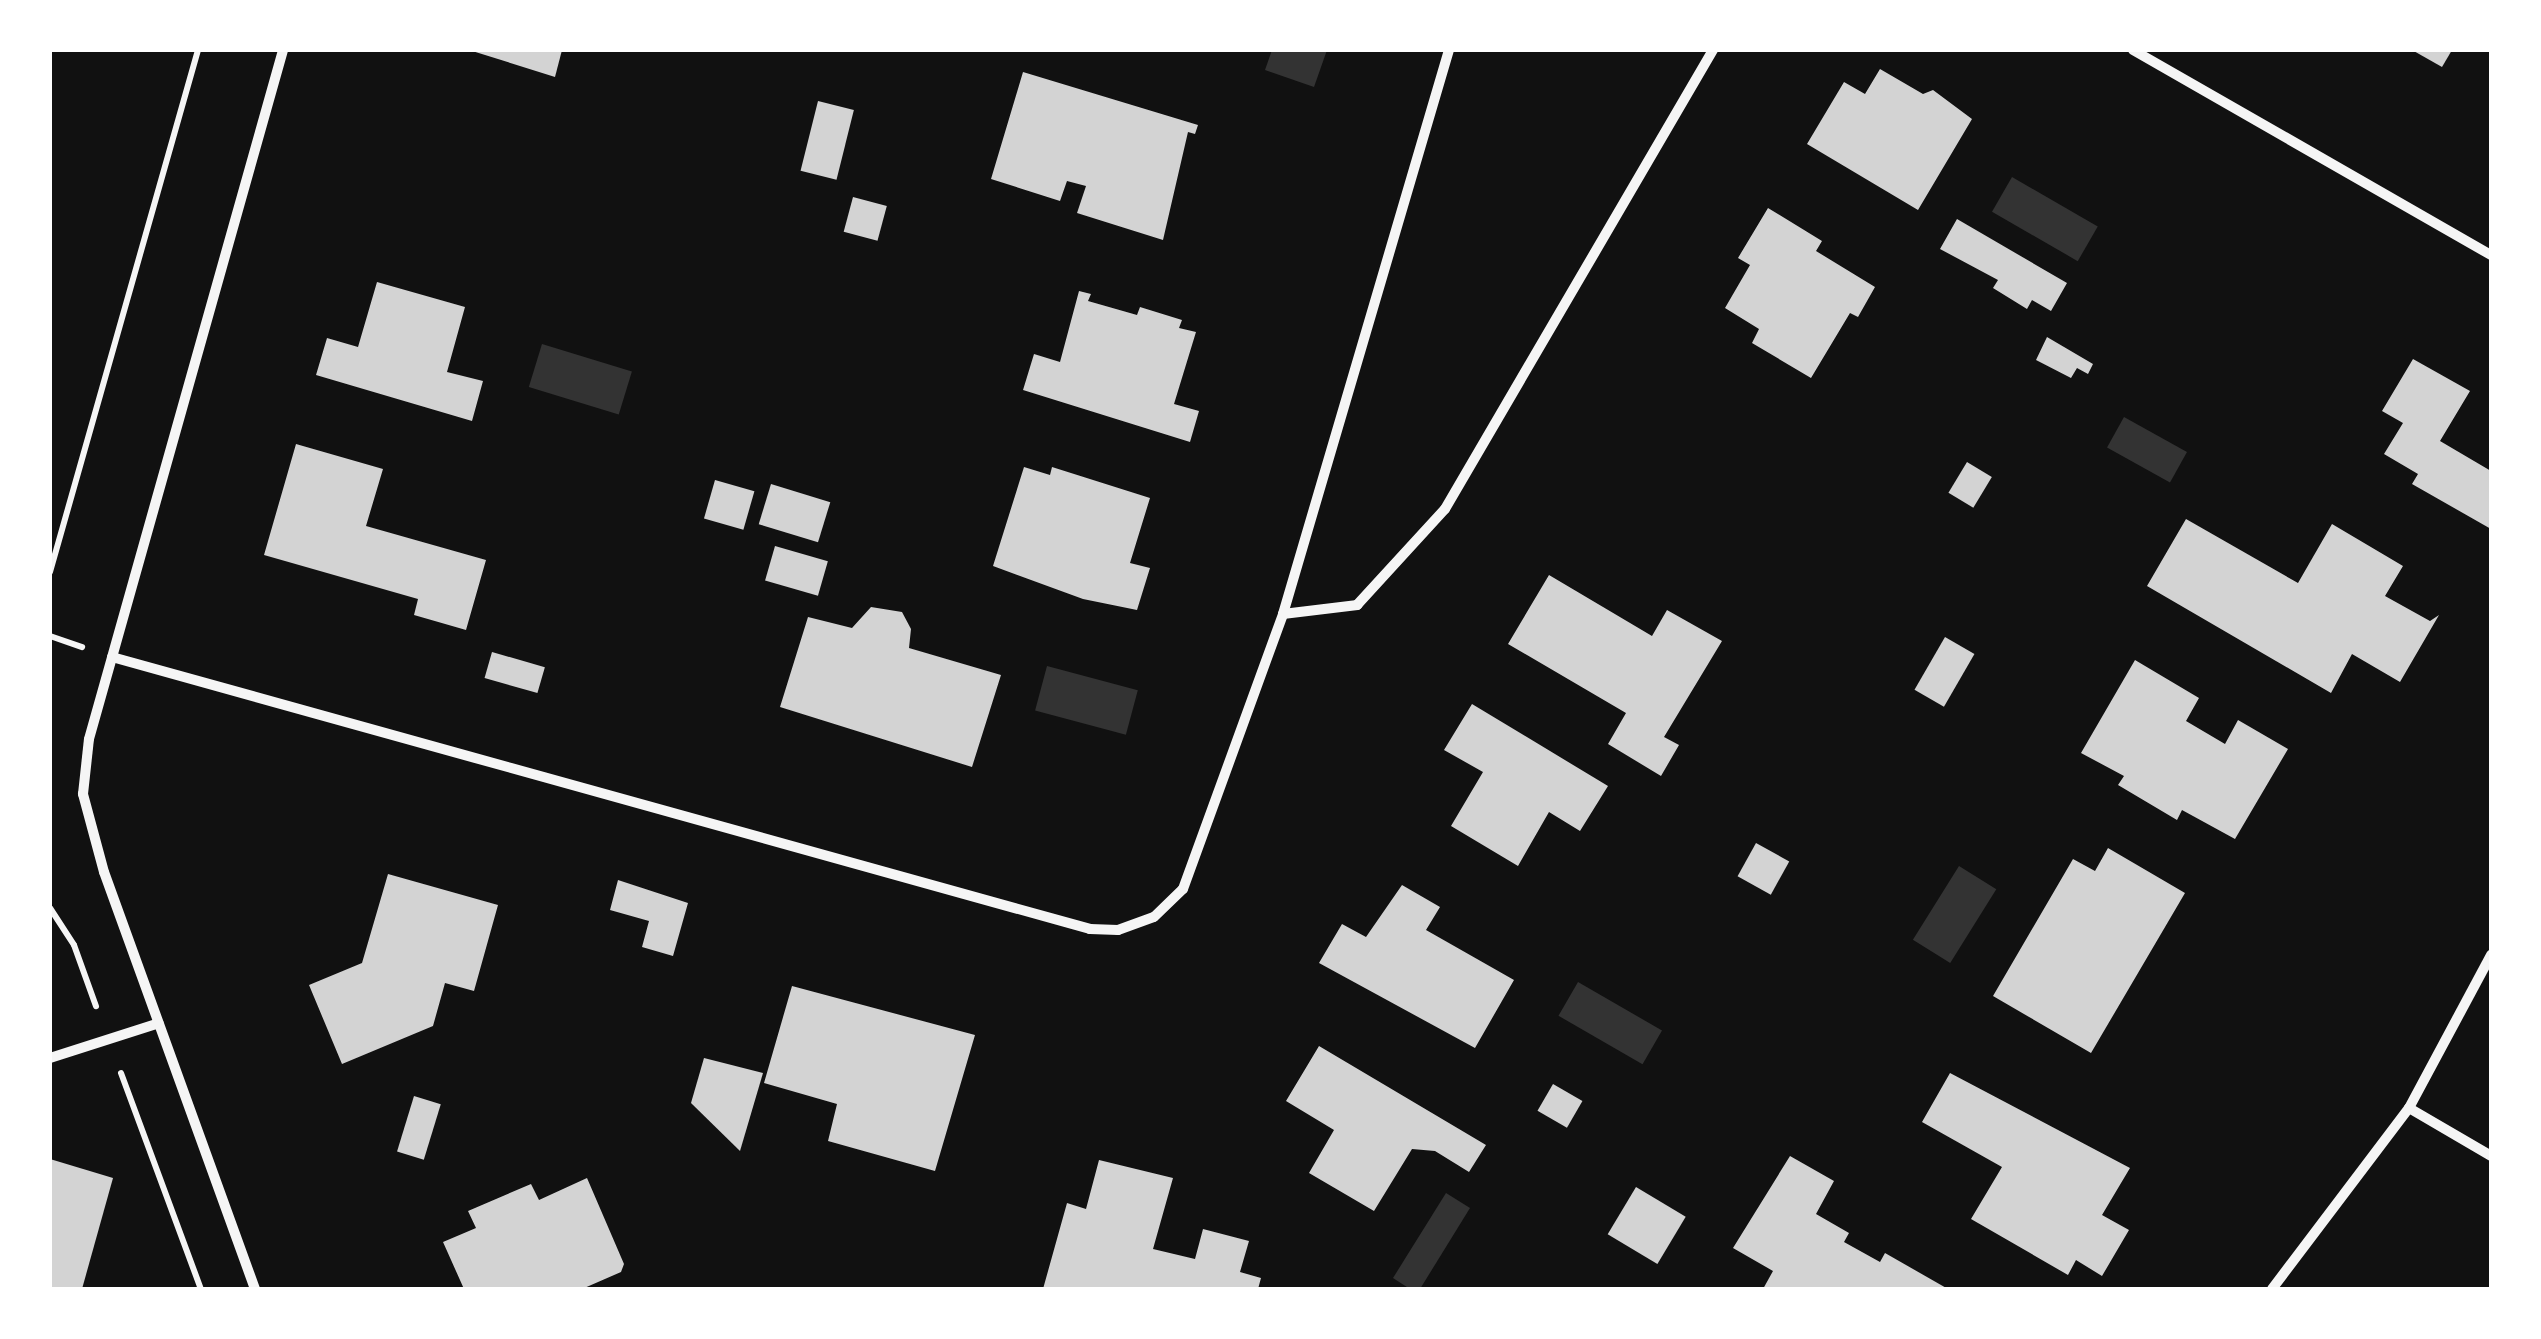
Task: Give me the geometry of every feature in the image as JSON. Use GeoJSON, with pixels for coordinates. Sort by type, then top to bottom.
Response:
{"type":"FeatureCollection","features":[{"type":"Feature","properties":{"kind":"street"},"geometry":{"type":"LineString","coordinates":[[255,1289],[159,1024],[83,794],[88,739],[283,50]]}},
{"type":"Feature","properties":{"kind":"street"},"geometry":{"type":"LineString","coordinates":[[112,657],[1090,929],[1118,930],[1154,917],[1183,889],[1283,614],[1449,50]]}},
{"type":"Feature","properties":{"kind":"street"},"geometry":{"type":"LineString","coordinates":[[1283,614],[1357,605],[1445,509],[1713,50]]}},
{"type":"Feature","properties":{"kind":"street"},"geometry":{"type":"LineString","coordinates":[[2133,50],[2491,255]]}},
{"type":"Feature","properties":{"kind":"street"},"geometry":{"type":"LineString","coordinates":[[2272,1289],[2409,1108],[2491,955]]}},
{"type":"Feature","properties":{"kind":"street"},"geometry":{"type":"LineString","coordinates":[[50,1058],[159,1024]]}},
{"type":"Feature","properties":{"kind":"street"},"geometry":{"type":"LineString","coordinates":[[2409,1108],[2491,1156]]}},
{"type":"Feature","properties":{"kind":"path"},"geometry":{"type":"LineString","coordinates":[[50,572],[198,50]]}},
{"type":"Feature","properties":{"kind":"path"},"geometry":{"type":"LineString","coordinates":[[50,908],[74,946],[201,1289]]}},
{"type":"Feature","properties":{"kind":"shaded area"},"geometry":{"type":"Polygon","coordinates":[[[1272,50],[1327,50],[1314,87],[1265,70],[1272,50]]]}},
{"type":"Feature","properties":{"kind":"shaded area"},"geometry":{"type":"Polygon","coordinates":[[[2012,177],[2098,226],[2078,261],[1992,212],[2012,177]]]}},
{"type":"Feature","properties":{"kind":"shaded area"},"geometry":{"type":"Polygon","coordinates":[[[542,344],[632,371],[619,415],[529,387],[542,344]]]}},
{"type":"Feature","properties":{"kind":"shaded area"},"geometry":{"type":"Polygon","coordinates":[[[2124,417],[2187,452],[2170,483],[2107,448],[2124,417]]]}},
{"type":"Feature","properties":{"kind":"shaded area"},"geometry":{"type":"Polygon","coordinates":[[[1047,666],[1138,690],[1126,735],[1035,710],[1047,666]]]}},
{"type":"Feature","properties":{"kind":"shaded area"},"geometry":{"type":"Polygon","coordinates":[[[1959,866],[1996,889],[1950,963],[1913,940],[1959,866]]]}},
{"type":"Feature","properties":{"kind":"shaded area"},"geometry":{"type":"Polygon","coordinates":[[[1578,982],[1662,1030],[1643,1064],[1558,1016],[1578,982]]]}},
{"type":"Feature","properties":{"kind":"shaded area"},"geometry":{"type":"Polygon","coordinates":[[[1446,1193],[1470,1208],[1420,1289],[1410,1289],[1393,1278],[1446,1193]]]}},
{"type":"Feature","properties":{"kind":"building"},"geometry":{"type":"Polygon","coordinates":[[[469,50],[562,50],[555,77],[469,50]]]}},
{"type":"Feature","properties":{"kind":"building"},"geometry":{"type":"Polygon","coordinates":[[[2412,50],[2452,50],[2442,67],[2412,50]]]}},
{"type":"Feature","properties":{"kind":"building"},"geometry":{"type":"Polygon","coordinates":[[[1880,69],[1923,94],[1933,90],[1972,119],[1918,210],[1807,144],[1844,82],[1865,94],[1880,69]]]}},
{"type":"Feature","properties":{"kind":"building"},"geometry":{"type":"Polygon","coordinates":[[[1023,72],[1198,125],[1195,134],[1188,132],[1163,240],[1077,213],[1086,186],[1067,181],[1060,201],[991,179],[1023,72]]]}},
{"type":"Feature","properties":{"kind":"building"},"geometry":{"type":"Polygon","coordinates":[[[818,101],[854,110],[836,180],[801,171],[818,101]]]}},
{"type":"Feature","properties":{"kind":"building"},"geometry":{"type":"Polygon","coordinates":[[[853,197],[887,206],[877,241],[844,232],[853,197]]]}},
{"type":"Feature","properties":{"kind":"building"},"geometry":{"type":"Polygon","coordinates":[[[1768,208],[1822,241],[1816,251],[1875,287],[1858,317],[1850,313],[1811,378],[1752,343],[1759,329],[1725,308],[1750,265],[1738,258],[1768,208]]]}},
{"type":"Feature","properties":{"kind":"building"},"geometry":{"type":"Polygon","coordinates":[[[1957,219],[2067,283],[2051,311],[2032,300],[2027,309],[1993,288],[1998,280],[1940,249],[1957,219]]]}},
{"type":"Feature","properties":{"kind":"building"},"geometry":{"type":"Polygon","coordinates":[[[377,282],[465,307],[447,372],[483,381],[472,421],[316,375],[327,338],[358,347],[377,282]]]}},
{"type":"Feature","properties":{"kind":"building"},"geometry":{"type":"Polygon","coordinates":[[[1079,291],[1091,294],[1088,301],[1137,315],[1140,307],[1182,320],[1179,328],[1196,332],[1174,404],[1199,411],[1190,442],[1023,390],[1034,354],[1060,362],[1079,291]]]}},
{"type":"Feature","properties":{"kind":"building"},"geometry":{"type":"Polygon","coordinates":[[[2047,337],[2093,364],[2088,374],[2077,368],[2071,378],[2036,360],[2047,337]]]}},
{"type":"Feature","properties":{"kind":"building"},"geometry":{"type":"Polygon","coordinates":[[[2413,359],[2470,391],[2440,441],[2491,471],[2491,529],[2412,484],[2418,474],[2384,454],[2403,423],[2382,411],[2413,359]]]}},
{"type":"Feature","properties":{"kind":"building"},"geometry":{"type":"Polygon","coordinates":[[[296,444],[383,469],[366,526],[486,560],[466,630],[414,615],[418,599],[264,555],[296,444]]]}},
{"type":"Feature","properties":{"kind":"building"},"geometry":{"type":"Polygon","coordinates":[[[1967,462],[1992,477],[1973,508],[1948,493],[1967,462]]]}},
{"type":"Feature","properties":{"kind":"building"},"geometry":{"type":"Polygon","coordinates":[[[1024,467],[1050,475],[1052,467],[1150,498],[1130,563],[1150,568],[1137,610],[1083,599],[993,566],[1024,467]]]}},
{"type":"Feature","properties":{"kind":"building"},"geometry":{"type":"Polygon","coordinates":[[[715,480],[754,491],[743,530],[704,518],[715,480]]]}},
{"type":"Feature","properties":{"kind":"building"},"geometry":{"type":"Polygon","coordinates":[[[771,484],[830,502],[818,542],[759,524],[771,484]]]}},
{"type":"Feature","properties":{"kind":"building"},"geometry":{"type":"Polygon","coordinates":[[[2186,519],[2298,583],[2332,524],[2403,566],[2385,596],[2430,621],[2439,615],[2400,682],[2352,654],[2331,693],[2147,586],[2186,519]]]}},
{"type":"Feature","properties":{"kind":"building"},"geometry":{"type":"Polygon","coordinates":[[[775,546],[828,561],[818,596],[765,581],[775,546]]]}},
{"type":"Feature","properties":{"kind":"building"},"geometry":{"type":"Polygon","coordinates":[[[1549,575],[1652,636],[1667,610],[1722,641],[1664,737],[1679,745],[1661,776],[1608,744],[1626,713],[1508,644],[1549,575]]]}},
{"type":"Feature","properties":{"kind":"building"},"geometry":{"type":"Polygon","coordinates":[[[871,607],[902,612],[911,629],[909,648],[1001,675],[972,767],[780,707],[808,617],[852,628],[871,607]]]}},
{"type":"Feature","properties":{"kind":"building"},"geometry":{"type":"Polygon","coordinates":[[[1945,637],[1974,654],[1944,707],[1914,690],[1945,637]]]}},
{"type":"Feature","properties":{"kind":"building"},"geometry":{"type":"Polygon","coordinates":[[[492,652],[545,667],[537,693],[485,678],[492,652]]]}},
{"type":"Feature","properties":{"kind":"building"},"geometry":{"type":"Polygon","coordinates":[[[2135,660],[2199,698],[2186,721],[2225,744],[2238,720],[2288,749],[2235,839],[2182,810],[2177,820],[2118,785],[2124,776],[2081,753],[2135,660]]]}},
{"type":"Feature","properties":{"kind":"building"},"geometry":{"type":"Polygon","coordinates":[[[1472,704],[1608,786],[1580,831],[1549,812],[1518,866],[1451,826],[1483,772],[1444,750],[1472,704]]]}},
{"type":"Feature","properties":{"kind":"building"},"geometry":{"type":"Polygon","coordinates":[[[1756,843],[1789,861],[1771,895],[1738,876],[1756,843]]]}},
{"type":"Feature","properties":{"kind":"building"},"geometry":{"type":"Polygon","coordinates":[[[2108,848],[2185,893],[2091,1053],[1993,996],[2073,859],[2095,871],[2108,848]]]}},
{"type":"Feature","properties":{"kind":"building"},"geometry":{"type":"Polygon","coordinates":[[[388,874],[498,905],[474,991],[445,983],[433,1026],[342,1064],[309,985],[362,963],[388,874]]]}},
{"type":"Feature","properties":{"kind":"building"},"geometry":{"type":"Polygon","coordinates":[[[618,880],[688,903],[673,956],[642,947],[649,921],[610,910],[618,880]]]}},
{"type":"Feature","properties":{"kind":"building"},"geometry":{"type":"Polygon","coordinates":[[[1402,885],[1440,907],[1426,930],[1514,980],[1475,1048],[1319,963],[1342,924],[1366,937],[1402,885]]]}},
{"type":"Feature","properties":{"kind":"building"},"geometry":{"type":"Polygon","coordinates":[[[792,986],[975,1035],[935,1171],[828,1141],[837,1104],[764,1083],[792,986]]]}},
{"type":"Feature","properties":{"kind":"building"},"geometry":{"type":"Polygon","coordinates":[[[1319,1046],[1486,1145],[1469,1172],[1435,1151],[1412,1149],[1374,1211],[1309,1173],[1334,1130],[1286,1101],[1319,1046]]]}},
{"type":"Feature","properties":{"kind":"building"},"geometry":{"type":"Polygon","coordinates":[[[704,1058],[763,1073],[740,1151],[691,1103],[704,1058]]]}},
{"type":"Feature","properties":{"kind":"building"},"geometry":{"type":"Polygon","coordinates":[[[1950,1073],[2130,1168],[2102,1215],[2129,1230],[2102,1276],[2076,1260],[2068,1275],[1971,1219],[2002,1167],[1922,1122],[1950,1073]]]}},
{"type":"Feature","properties":{"kind":"building"},"geometry":{"type":"Polygon","coordinates":[[[1553,1084],[1582,1101],[1567,1128],[1538,1111],[1553,1084]]]}},
{"type":"Feature","properties":{"kind":"building"},"geometry":{"type":"Polygon","coordinates":[[[414,1096],[441,1104],[424,1160],[397,1151],[414,1096]]]}},
{"type":"Feature","properties":{"kind":"building"},"geometry":{"type":"Polygon","coordinates":[[[1790,1156],[1834,1181],[1816,1214],[1849,1233],[1844,1242],[1880,1262],[1885,1253],[1948,1289],[1763,1289],[1773,1271],[1733,1248],[1790,1156]]]}},
{"type":"Feature","properties":{"kind":"building"},"geometry":{"type":"Polygon","coordinates":[[[50,1159],[113,1178],[82,1289],[50,1289],[50,1159]]]}},
{"type":"Feature","properties":{"kind":"building"},"geometry":{"type":"Polygon","coordinates":[[[1099,1160],[1173,1178],[1153,1249],[1195,1259],[1203,1229],[1249,1241],[1240,1272],[1261,1278],[1258,1289],[1043,1289],[1067,1203],[1086,1209],[1099,1160]]]}},
{"type":"Feature","properties":{"kind":"building"},"geometry":{"type":"Polygon","coordinates":[[[587,1178],[624,1264],[621,1272],[582,1289],[464,1289],[443,1242],[476,1228],[468,1211],[531,1184],[539,1200],[587,1178]]]}},
{"type":"Feature","properties":{"kind":"building"},"geometry":{"type":"Polygon","coordinates":[[[1636,1187],[1686,1217],[1657,1264],[1608,1234],[1636,1187]]]}}]}
